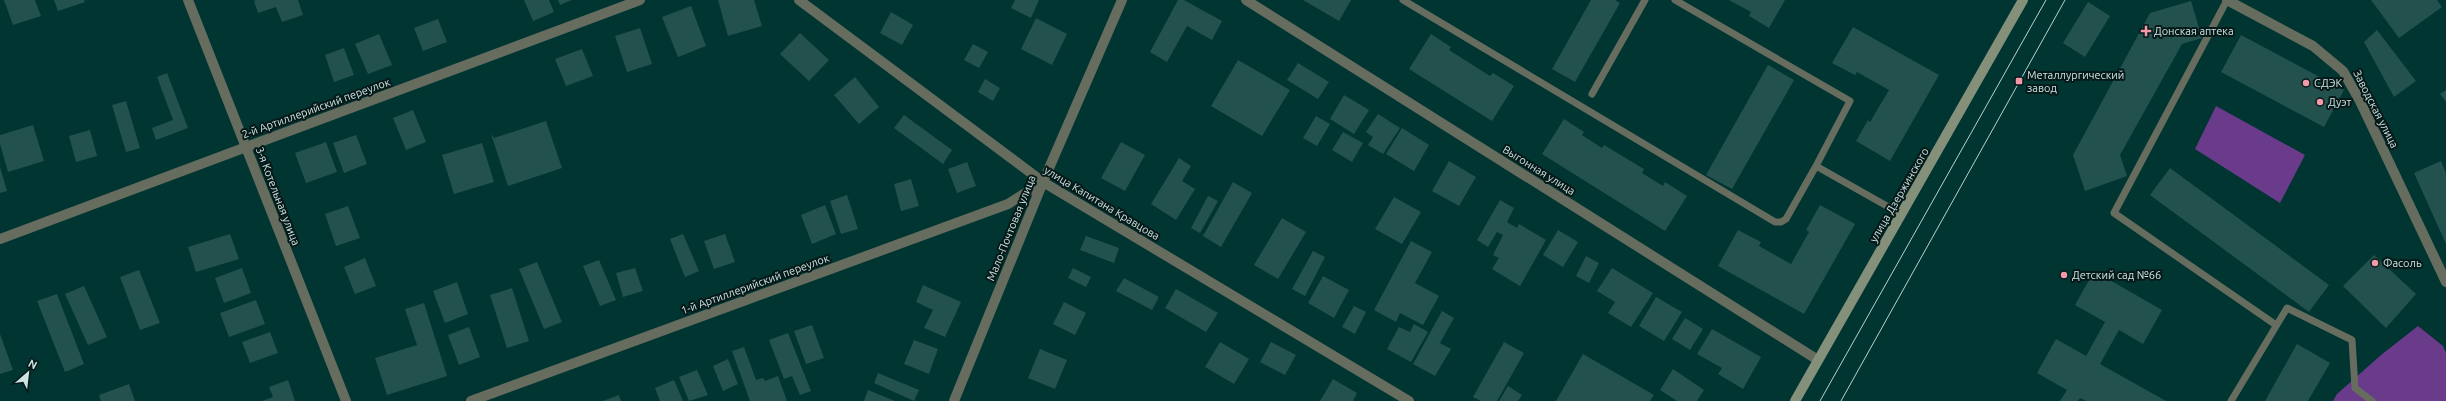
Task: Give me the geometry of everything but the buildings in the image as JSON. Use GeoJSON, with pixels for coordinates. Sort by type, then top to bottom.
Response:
{"type":"FeatureCollection","features":[{"type":"Feature","properties":{"kind":"main road","name":"улица Дзержинского"},"geometry":{"type":"LineString","coordinates":[[1796,401],[2023,0]]}},
{"type":"Feature","properties":{"kind":"street","name":"3-я Котельная улица"},"geometry":{"type":"LineString","coordinates":[[188,0],[346,401]]}},
{"type":"Feature","properties":{"kind":"street","name":"2-й Артиллерийский переулок"},"geometry":{"type":"LineString","coordinates":[[0,239],[640,0]]}},
{"type":"Feature","properties":{"kind":"street","name":"улица Капитана Кравцова"},"geometry":{"type":"LineString","coordinates":[[798,0],[1043,182],[1409,401]]}},
{"type":"Feature","properties":{"kind":"street","name":"Мало-Почтовая улица"},"geometry":{"type":"LineString","coordinates":[[954,401],[1043,182],[1122,0]]}},
{"type":"Feature","properties":{"kind":"street","name":"Выгонная улица"},"geometry":{"type":"LineString","coordinates":[[1246,0],[1818,360]]}},
{"type":"Feature","properties":{"kind":"street","name":"Заводская улица"},"geometry":{"type":"LineString","coordinates":[[2227,0],[2312,46],[2343,71],[2360,101],[2446,282]]}},
{"type":"Feature","properties":{"kind":"street","name":"1-й Артиллерийский переулок"},"geometry":{"type":"LineString","coordinates":[[471,401],[1008,204],[1043,182]]}},
{"type":"Feature","properties":{"kind":"lane"},"geometry":{"type":"LineString","coordinates":[[1403,0],[1775,222],[1781,222],[1786,219],[1850,101],[1675,0]]}},
{"type":"Feature","properties":{"kind":"lane"},"geometry":{"type":"LineString","coordinates":[[1592,94],[1645,0]]}},
{"type":"Feature","properties":{"kind":"lane"},"geometry":{"type":"LineString","coordinates":[[2227,0],[2114,213],[2276,325]]}},
{"type":"Feature","properties":{"kind":"lane"},"geometry":{"type":"LineString","coordinates":[[1816,166],[1901,214]]}},
{"type":"Feature","properties":{"kind":"lane"},"geometry":{"type":"LineString","coordinates":[[2231,401],[2287,308],[2352,340],[2355,388],[2372,401]]}},
{"type":"Feature","properties":{"kind":"shaded area"},"geometry":{"type":"Polygon","coordinates":[[[2216,106],[2305,155],[2280,203],[2195,149],[2216,106]]]}},
{"type":"Feature","properties":{"kind":"shaded area"},"geometry":{"type":"Polygon","coordinates":[[[2418,326],[2443,346],[2446,353],[2446,401],[2333,401],[2337,394],[2381,355],[2418,326]]]}},
{"type":"Feature","properties":{"kind":"tram line"},"geometry":{"type":"LineString","coordinates":[[1820,401],[2046,0]]}},
{"type":"Feature","properties":{"kind":"tram line"},"geometry":{"type":"LineString","coordinates":[[1841,401],[2065,0]]}},
{"type":"Feature","properties":{"kind":"place","name":"Донская аптека"},"geometry":{"type":"Point","coordinates":[2146,31]}},
{"type":"Feature","properties":{"kind":"place","name":"Металлургический завод"},"geometry":{"type":"Point","coordinates":[2019,81]}},
{"type":"Feature","properties":{"kind":"place","name":"СДЭК"},"geometry":{"type":"Point","coordinates":[2306,83]}},
{"type":"Feature","properties":{"kind":"place","name":"Дуэт"},"geometry":{"type":"Point","coordinates":[2320,102]}},
{"type":"Feature","properties":{"kind":"place","name":"Фасоль"},"geometry":{"type":"Point","coordinates":[2375,263]}},
{"type":"Feature","properties":{"kind":"place","name":"Детский сад №66"},"geometry":{"type":"Point","coordinates":[2064,275]}}]}
